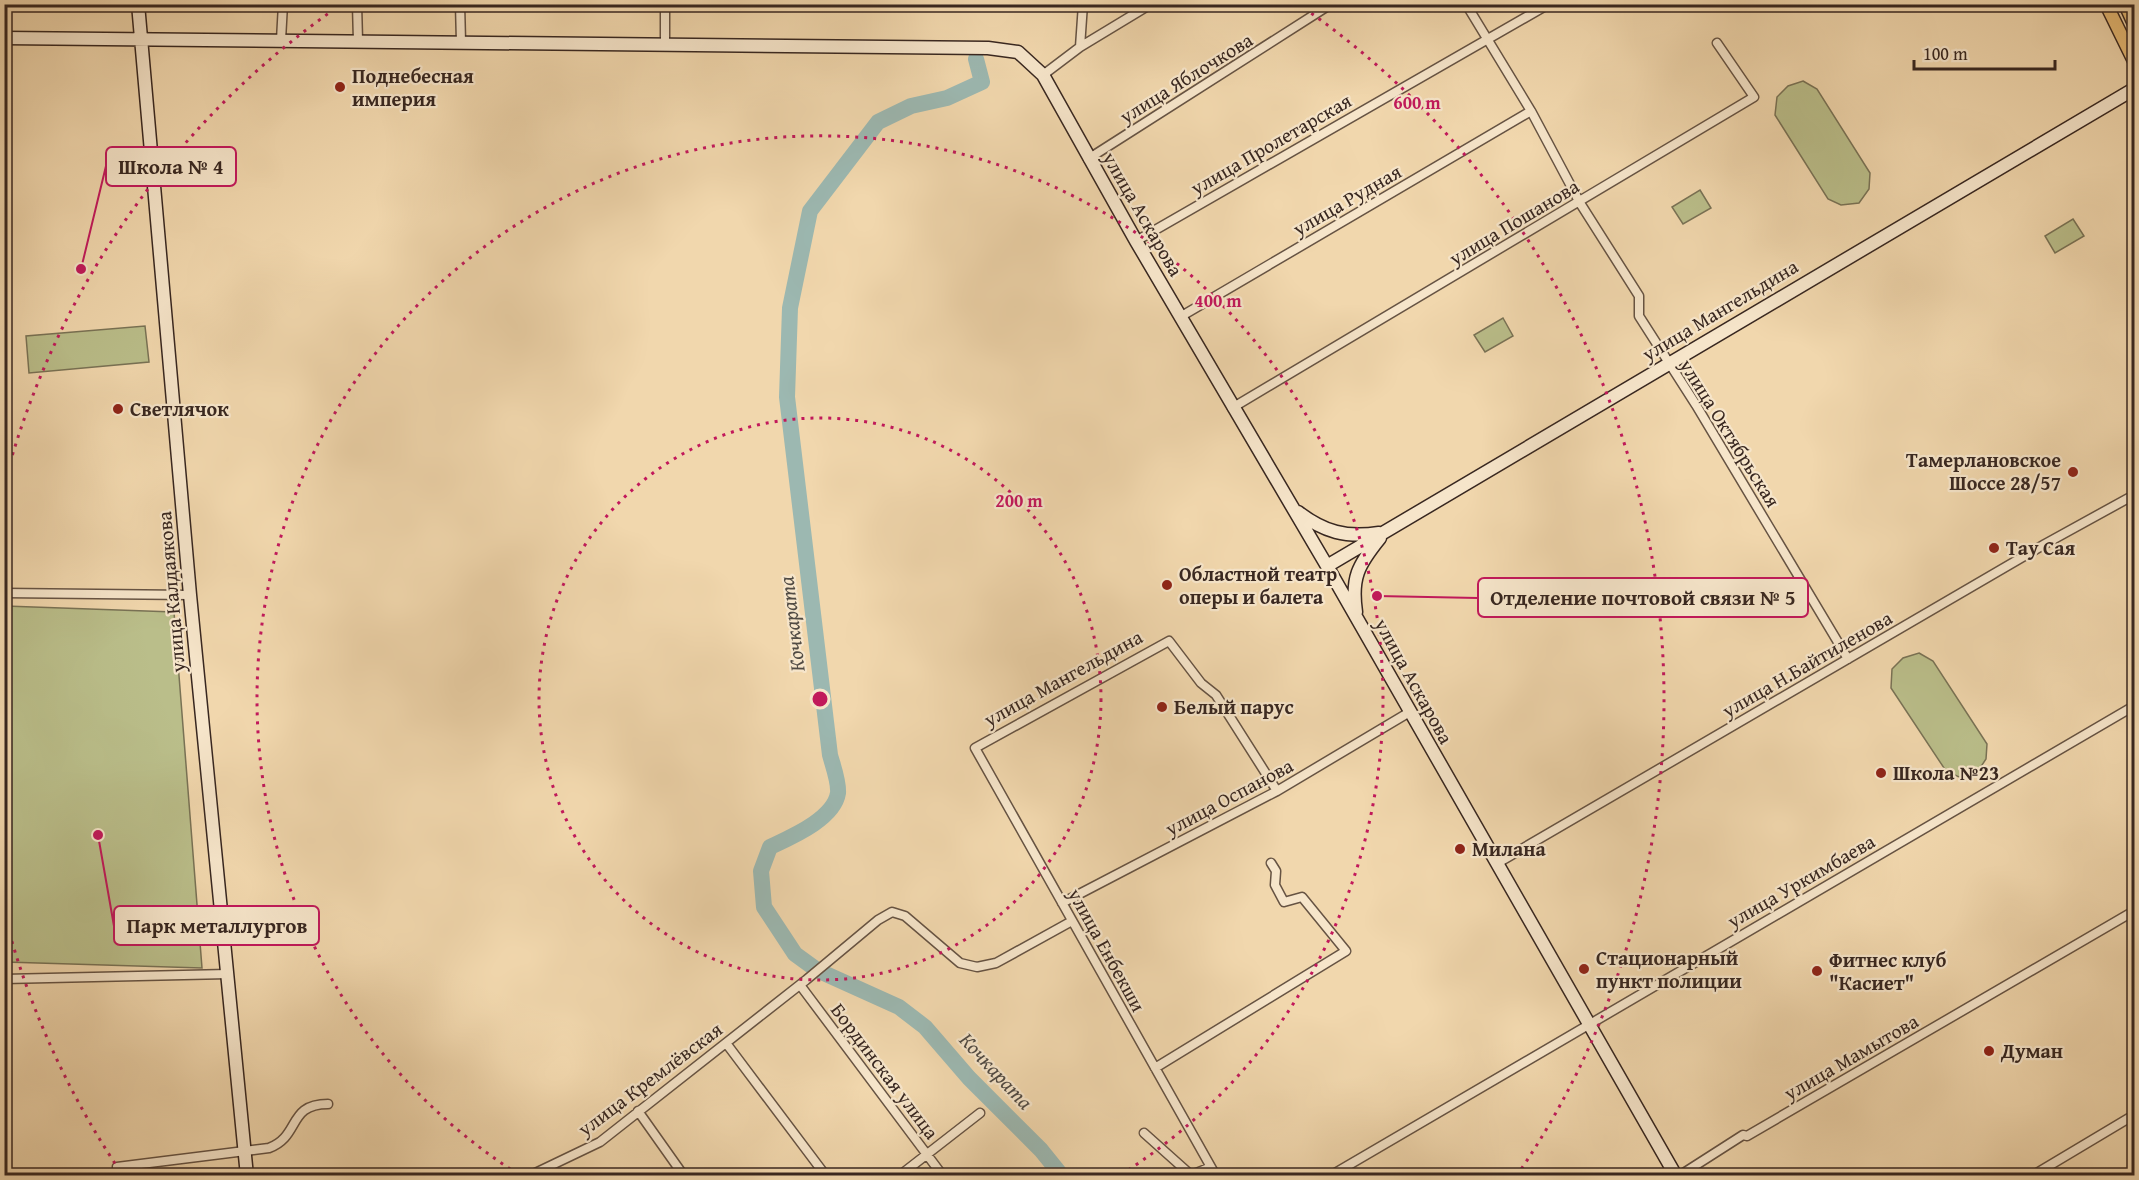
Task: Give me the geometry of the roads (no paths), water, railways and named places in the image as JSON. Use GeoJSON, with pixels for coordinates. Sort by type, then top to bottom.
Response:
{"type":"FeatureCollection","features":[{"type":"Feature","properties":{"kind":"main road","name":"улица Калдаякова"},"geometry":{"type":"LineString","coordinates":[[138,4],[190,595],[247,1176]]}},
{"type":"Feature","properties":{"kind":"main road"},"geometry":{"type":"LineString","coordinates":[[2106,4],[2134,61]]}},
{"type":"Feature","properties":{"kind":"main road"},"geometry":{"type":"LineString","coordinates":[[2125,4],[2134,24]]}},
{"type":"Feature","properties":{"kind":"main road","name":"улица Аскарова"},"geometry":{"type":"LineString","coordinates":[[4,38],[988,48],[1018,52],[1043,75],[1088,159],[1678,1176]]}},
{"type":"Feature","properties":{"kind":"main road","name":"улица Мангельдина"},"geometry":{"type":"LineString","coordinates":[[1326,566],[2134,89]]}},
{"type":"Feature","properties":{"kind":"main road"},"geometry":{"type":"LineString","coordinates":[[1292,508],[1313,524],[1340,535],[1357,536],[1385,532]]}},
{"type":"Feature","properties":{"kind":"main road"},"geometry":{"type":"LineString","coordinates":[[1358,622],[1353,585],[1358,569],[1385,532]]}},
{"type":"Feature","properties":{"kind":"street"},"geometry":{"type":"LineString","coordinates":[[281,40],[283,4]]}},
{"type":"Feature","properties":{"kind":"street"},"geometry":{"type":"LineString","coordinates":[[357,4],[358,41]]}},
{"type":"Feature","properties":{"kind":"street"},"geometry":{"type":"LineString","coordinates":[[460,4],[461,42]]}},
{"type":"Feature","properties":{"kind":"street"},"geometry":{"type":"LineString","coordinates":[[664,45],[665,4]]}},
{"type":"Feature","properties":{"kind":"street"},"geometry":{"type":"LineString","coordinates":[[1080,47],[1083,4]]}},
{"type":"Feature","properties":{"kind":"street"},"geometry":{"type":"LineString","coordinates":[[1043,75],[1080,47],[1151,4]]}},
{"type":"Feature","properties":{"kind":"street","name":"улица Яблочкова"},"geometry":{"type":"LineString","coordinates":[[1088,159],[1331,4]]}},
{"type":"Feature","properties":{"kind":"street","name":"улица Октябрьская"},"geometry":{"type":"LineString","coordinates":[[1466,4],[1531,111],[1580,203],[1639,296],[1639,316],[1848,659]]}},
{"type":"Feature","properties":{"kind":"street","name":"улица Пролетарская"},"geometry":{"type":"LineString","coordinates":[[1136,241],[1549,4]]}},
{"type":"Feature","properties":{"kind":"street","name":"улица Пошанова"},"geometry":{"type":"LineString","coordinates":[[1232,408],[1580,203],[1754,97],[1717,43]]}},
{"type":"Feature","properties":{"kind":"street","name":"улица Рудная"},"geometry":{"type":"LineString","coordinates":[[1179,316],[1531,111]]}},
{"type":"Feature","properties":{"kind":"street","name":"улица Н.Байтиленова"},"geometry":{"type":"LineString","coordinates":[[1496,864],[2134,495]]}},
{"type":"Feature","properties":{"kind":"street"},"geometry":{"type":"LineString","coordinates":[[4,593],[190,595]]}},
{"type":"Feature","properties":{"kind":"street","name":"улица Мангельдина"},"geometry":{"type":"LineString","coordinates":[[975,748],[1169,641],[1201,683],[1216,695],[1277,791]]}},
{"type":"Feature","properties":{"kind":"street","name":"улица Уркимбаева"},"geometry":{"type":"LineString","coordinates":[[1330,1176],[2134,706]]}},
{"type":"Feature","properties":{"kind":"street","name":"улица Оспанова"},"geometry":{"type":"LineString","coordinates":[[1062,903],[1277,791],[1408,713]]}},
{"type":"Feature","properties":{"kind":"street","name":"улица Енбекши"},"geometry":{"type":"LineString","coordinates":[[975,748],[1213,1171],[1191,1175],[1144,1132]]}},
{"type":"Feature","properties":{"kind":"street"},"geometry":{"type":"LineString","coordinates":[[1155,1068],[1346,951],[1302,897],[1284,902],[1275,885],[1276,871],[1271,863]]}},
{"type":"Feature","properties":{"kind":"street","name":"улица Мамытова"},"geometry":{"type":"LineString","coordinates":[[1678,1176],[1743,1135],[1755,1131],[2134,911]]}},
{"type":"Feature","properties":{"kind":"street","name":"улица Кремлёвская"},"geometry":{"type":"LineString","coordinates":[[529,1176],[600,1142],[785,997],[878,920],[892,912],[906,916],[960,963],[977,967],[996,963],[1072,921]]}},
{"type":"Feature","properties":{"kind":"street"},"geometry":{"type":"LineString","coordinates":[[4,979],[228,974]]}},
{"type":"Feature","properties":{"kind":"street","name":"Бординская улица"},"geometry":{"type":"LineString","coordinates":[[800,985],[943,1176]]}},
{"type":"Feature","properties":{"kind":"street"},"geometry":{"type":"LineString","coordinates":[[726,1043],[826,1176]]}},
{"type":"Feature","properties":{"kind":"street"},"geometry":{"type":"LineString","coordinates":[[117,1167],[278,1144],[306,1108],[314,1104],[328,1104]]}},
{"type":"Feature","properties":{"kind":"street"},"geometry":{"type":"LineString","coordinates":[[638,1111],[684,1176]]}},
{"type":"Feature","properties":{"kind":"street"},"geometry":{"type":"LineString","coordinates":[[899,1176],[980,1113]]}},
{"type":"Feature","properties":{"kind":"street"},"geometry":{"type":"LineString","coordinates":[[2031,1176],[2134,1115]]}},
{"type":"Feature","properties":{"kind":"waterway","name":"Кочкарата"},"geometry":{"type":"LineString","coordinates":[[976,59],[982,82],[947,98],[911,106],[878,122],[810,211],[790,308],[787,397],[830,755],[837,779],[838,793],[829,811],[820,819],[770,847],[761,871],[764,907],[795,954],[817,970],[899,1007],[925,1027],[969,1078],[1041,1150],[1062,1176]]}},
{"type":"Feature","properties":{"kind":"place","name":"Поднебесная империя"},"geometry":{"type":"Point","coordinates":[340,87]}},
{"type":"Feature","properties":{"kind":"place","name":"Школа № 4"},"geometry":{"type":"Point","coordinates":[81,269]}},
{"type":"Feature","properties":{"kind":"place","name":"Светлячок"},"geometry":{"type":"Point","coordinates":[118,409]}},
{"type":"Feature","properties":{"kind":"place","name":"Тамерлановское Шоссе 28/57"},"geometry":{"type":"Point","coordinates":[2073,472]}},
{"type":"Feature","properties":{"kind":"place","name":"Тау Сая"},"geometry":{"type":"Point","coordinates":[1994,548]}},
{"type":"Feature","properties":{"kind":"place","name":"Областной театр оперы и балета"},"geometry":{"type":"Point","coordinates":[1167,585]}},
{"type":"Feature","properties":{"kind":"place","name":"Отделение почтовой связи № 5"},"geometry":{"type":"Point","coordinates":[1377,596]}},
{"type":"Feature","properties":{"kind":"place","name":"Белый парус"},"geometry":{"type":"Point","coordinates":[1162,707]}},
{"type":"Feature","properties":{"kind":"place","name":"Школа №23"},"geometry":{"type":"Point","coordinates":[1881,773]}},
{"type":"Feature","properties":{"kind":"place","name":"Парк металлургов"},"geometry":{"type":"Point","coordinates":[98,835]}},
{"type":"Feature","properties":{"kind":"place","name":"Милана"},"geometry":{"type":"Point","coordinates":[1460,849]}},
{"type":"Feature","properties":{"kind":"place","name":"Стационарный пункт полиции"},"geometry":{"type":"Point","coordinates":[1584,969]}},
{"type":"Feature","properties":{"kind":"place","name":"Фитнес клуб \"Касиет\""},"geometry":{"type":"Point","coordinates":[1817,971]}},
{"type":"Feature","properties":{"kind":"place","name":"Думан"},"geometry":{"type":"Point","coordinates":[1989,1051]}}]}
